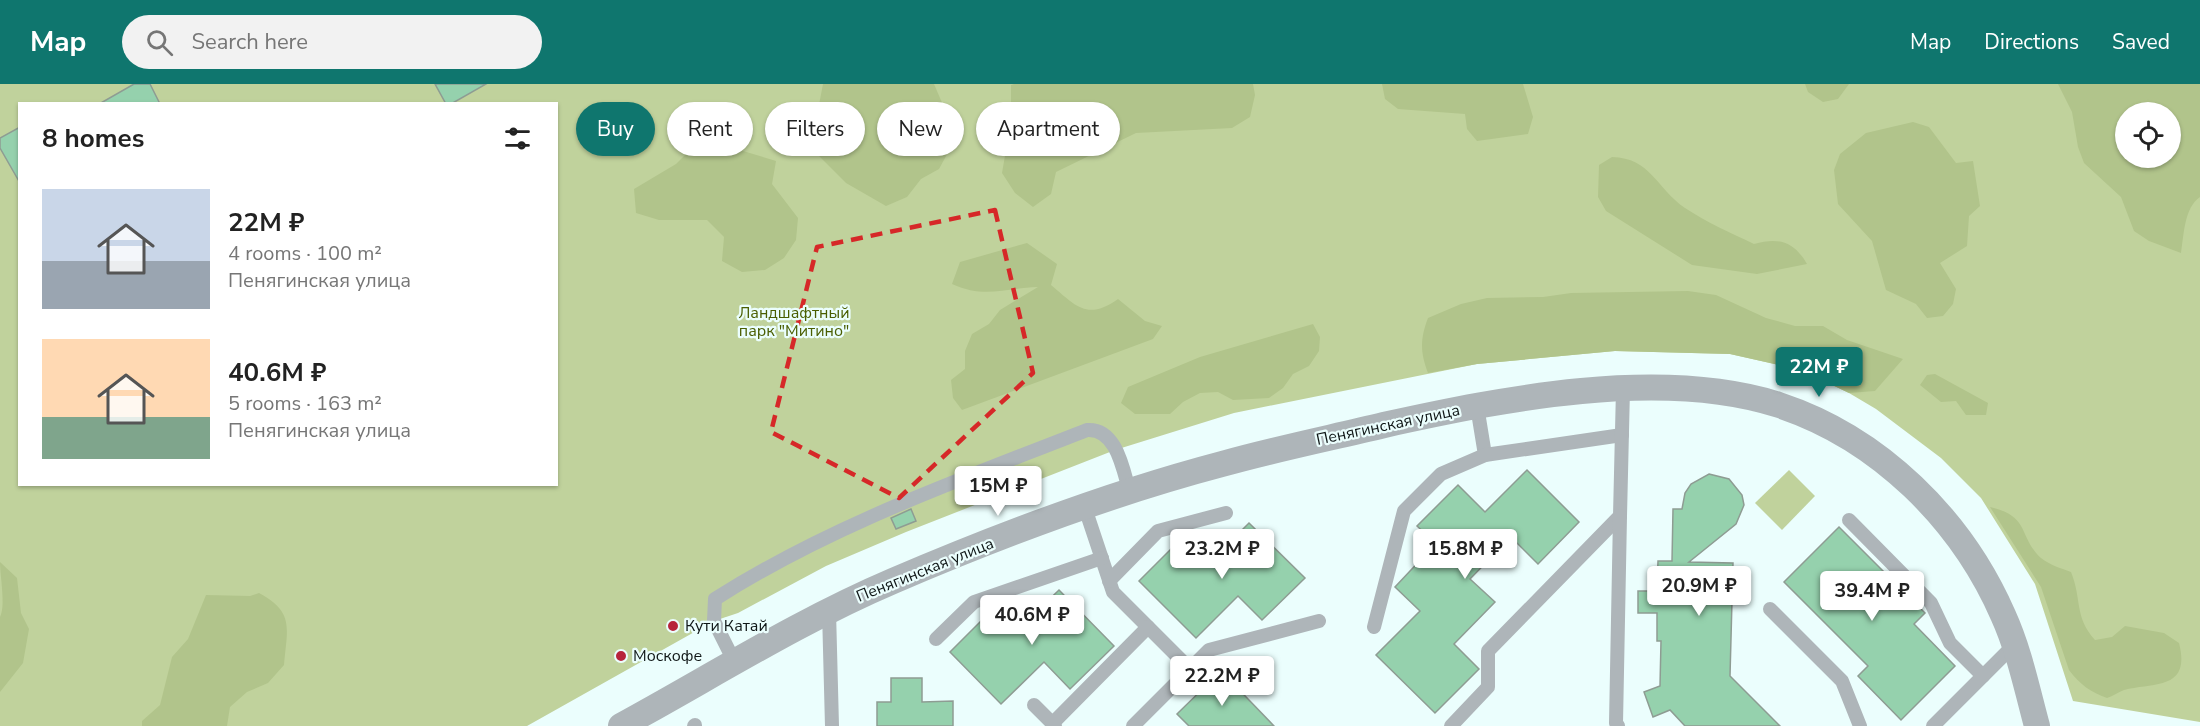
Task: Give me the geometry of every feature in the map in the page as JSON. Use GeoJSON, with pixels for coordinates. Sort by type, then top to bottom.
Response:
{"type":"FeatureCollection","features":[{"type":"Feature","properties":{"kind":"street","name":"Пенягинская улица"},"geometry":{"type":"LineString","coordinates":[[621,726],[829,611],[892,581],[1130,493],[1229,462],[1477,406],[1517,399],[1623,388],[1663,388],[1736,395],[1779,405],[1827,426],[1873,454],[1911,483],[1945,519],[1978,566],[2004,615],[2037,726]]}},
{"type":"Feature","properties":{"kind":"lane"},"geometry":{"type":"LineString","coordinates":[[1618,726],[1616,723],[1623,388]]}},
{"type":"Feature","properties":{"kind":"lane"},"geometry":{"type":"LineString","coordinates":[[1477,406],[1485,455]]}},
{"type":"Feature","properties":{"kind":"lane"},"geometry":{"type":"LineString","coordinates":[[735,663],[714,621],[715,599],[754,574],[860,520],[1087,430],[1097,429],[1108,436],[1130,493]]}},
{"type":"Feature","properties":{"kind":"lane"},"geometry":{"type":"LineString","coordinates":[[1374,627],[1404,511],[1441,474],[1485,455],[1622,435]]}},
{"type":"Feature","properties":{"kind":"lane"},"geometry":{"type":"LineString","coordinates":[[1085,508],[1113,592],[1190,669]]}},
{"type":"Feature","properties":{"kind":"lane"},"geometry":{"type":"LineString","coordinates":[[1109,581],[1158,531],[1226,513]]}},
{"type":"Feature","properties":{"kind":"lane"},"geometry":{"type":"LineString","coordinates":[[1451,726],[1488,687],[1488,651],[1620,516]]}},
{"type":"Feature","properties":{"kind":"lane"},"geometry":{"type":"LineString","coordinates":[[1849,520],[1931,603],[1950,643],[1983,676]]}},
{"type":"Feature","properties":{"kind":"lane"},"geometry":{"type":"LineString","coordinates":[[936,639],[974,603],[1102,558]]}},
{"type":"Feature","properties":{"kind":"lane"},"geometry":{"type":"LineString","coordinates":[[1770,609],[1842,681],[1860,726]]}},
{"type":"Feature","properties":{"kind":"lane"},"geometry":{"type":"LineString","coordinates":[[829,611],[832,726]]}},
{"type":"Feature","properties":{"kind":"lane"},"geometry":{"type":"LineString","coordinates":[[1133,726],[1209,650],[1319,621]]}},
{"type":"Feature","properties":{"kind":"lane"},"geometry":{"type":"LineString","coordinates":[[1034,705],[1054,725],[1148,627]]}},
{"type":"Feature","properties":{"kind":"lane"},"geometry":{"type":"LineString","coordinates":[[1933,726],[2014,645]]}},
{"type":"Feature","properties":{"kind":"highlighted area"},"geometry":{"type":"Polygon","coordinates":[[[995,210],[1033,373],[899,498],[771,432],[817,247],[995,210]]]}},
{"type":"Feature","properties":{"kind":"green space","name":"Ландшафтный парк \"Митино\""},"geometry":{"type":"Polygon","coordinates":[[[0,84],[2200,84],[2200,722],[2073,701],[2035,584],[1981,498],[1941,458],[1876,409],[1849,393],[1801,370],[1730,354],[1615,351],[1477,364],[1234,413],[1115,450],[906,532],[826,566],[738,613],[714,621],[527,726],[0,726],[0,84]]]}},
{"type":"Feature","properties":{"kind":"green space"},"geometry":{"type":"Polygon","coordinates":[[[823,84],[934,84],[942,102],[877,102],[877,156],[946,156],[939,169],[921,179],[907,197],[886,206],[846,183],[819,156],[865,156],[865,102],[820,102],[823,84]]]}},
{"type":"Feature","properties":{"kind":"green space"},"geometry":{"type":"Polygon","coordinates":[[[1253,84],[1255,95],[1250,117],[1232,128],[1136,133],[1120,141],[1120,102],[1011,102],[1011,85],[1253,84]]]}},
{"type":"Feature","properties":{"kind":"green space"},"geometry":{"type":"Polygon","coordinates":[[[1382,84],[1523,84],[1533,117],[1528,134],[1477,141],[1467,129],[1465,114],[1398,109],[1385,99],[1382,84]]]}},
{"type":"Feature","properties":{"kind":"green space"},"geometry":{"type":"Polygon","coordinates":[[[1805,84],[1849,84],[1838,99],[1823,102],[1808,92],[1805,84]]]}},
{"type":"Feature","properties":{"kind":"green space"},"geometry":{"type":"Polygon","coordinates":[[[2058,84],[2200,84],[2200,197],[2188,215],[2181,253],[2149,241],[2134,231],[2121,197],[2084,163],[2078,147],[2072,112],[2058,84]]]}},
{"type":"Feature","properties":{"kind":"green space"},"geometry":{"type":"Polygon","coordinates":[[[1913,122],[1929,127],[1956,163],[1973,161],[1980,206],[1969,216],[1967,246],[1940,263],[1956,289],[1953,304],[1943,316],[1927,318],[1916,304],[1886,290],[1872,241],[1838,204],[1834,170],[1840,154],[1866,133],[1913,122]]]}},
{"type":"Feature","properties":{"kind":"green space"},"geometry":{"type":"Polygon","coordinates":[[[753,154],[776,161],[772,184],[798,218],[796,240],[784,258],[765,270],[742,272],[722,261],[724,237],[707,220],[659,220],[636,213],[634,189],[676,164],[684,156],[753,156],[753,154]]]}},
{"type":"Feature","properties":{"kind":"green space"},"geometry":{"type":"Polygon","coordinates":[[[1005,156],[1089,156],[1056,172],[1051,194],[1033,207],[1015,193],[1002,173],[1005,156]]]}},
{"type":"Feature","properties":{"kind":"green space"},"geometry":{"type":"Polygon","coordinates":[[[1612,157],[1625,159],[1645,168],[1675,200],[1701,218],[1754,244],[1771,241],[1785,243],[1797,250],[1807,264],[1757,274],[1692,265],[1606,211],[1598,197],[1599,165],[1612,157]]]}},
{"type":"Feature","properties":{"kind":"green space"},"geometry":{"type":"Polygon","coordinates":[[[1027,243],[1057,264],[1051,285],[1075,304],[1090,310],[1107,306],[1118,299],[1145,321],[1162,326],[1153,339],[962,410],[953,398],[951,380],[965,369],[965,351],[972,334],[989,324],[1000,310],[1038,287],[995,292],[964,288],[952,284],[960,262],[1027,243]]]}},
{"type":"Feature","properties":{"kind":"green space"},"geometry":{"type":"Polygon","coordinates":[[[1688,291],[1716,295],[1766,318],[1795,326],[1823,326],[1847,340],[1903,359],[1875,391],[1849,393],[1801,370],[1730,354],[1615,351],[1477,364],[1428,373],[1425,365],[1422,346],[1428,318],[1461,304],[1487,298],[1543,297],[1571,293],[1688,291]]]}},
{"type":"Feature","properties":{"kind":"green space"},"geometry":{"type":"Polygon","coordinates":[[[1313,324],[1320,337],[1319,351],[1309,366],[1293,374],[1283,388],[1269,398],[1233,400],[1218,392],[1200,393],[1183,402],[1170,414],[1135,414],[1121,403],[1128,387],[1200,357],[1313,324]]]}},
{"type":"Feature","properties":{"kind":"green space"},"geometry":{"type":"Polygon","coordinates":[[[1935,374],[1988,403],[1986,415],[1966,415],[1956,401],[1941,402],[1920,385],[1927,375],[1935,374]]]}},
{"type":"Feature","properties":{"kind":"green space"},"geometry":{"type":"Polygon","coordinates":[[[1789,470],[1815,496],[1782,530],[1755,503],[1789,470]]]}},
{"type":"Feature","properties":{"kind":"green space"},"geometry":{"type":"Polygon","coordinates":[[[1990,507],[2003,511],[2018,522],[2041,558],[2071,572],[2081,615],[2088,632],[2095,640],[2112,637],[2125,626],[2164,633],[2179,643],[2180,669],[2175,676],[2168,681],[2124,690],[2107,698],[2082,684],[2069,670],[2041,587],[1990,507]]]}},
{"type":"Feature","properties":{"kind":"green space"},"geometry":{"type":"Polygon","coordinates":[[[0,562],[17,578],[21,613],[29,629],[23,663],[0,692],[0,617],[3,599],[0,562]]]}},
{"type":"Feature","properties":{"kind":"green space"},"geometry":{"type":"Polygon","coordinates":[[[259,593],[279,607],[284,615],[287,631],[284,665],[268,683],[247,692],[230,707],[227,726],[142,726],[142,721],[160,705],[172,657],[188,639],[206,595],[250,596],[259,593]]]}},
{"type":"Feature","properties":{"kind":"building"},"geometry":{"type":"Polygon","coordinates":[[[134,84],[150,84],[159,102],[102,102],[134,84]]]}},
{"type":"Feature","properties":{"kind":"building"},"geometry":{"type":"Polygon","coordinates":[[[435,84],[486,84],[454,102],[445,102],[435,84]]]}},
{"type":"Feature","properties":{"kind":"building"},"geometry":{"type":"Polygon","coordinates":[[[18,128],[18,180],[0,148],[0,138],[18,128]]]}},
{"type":"Feature","properties":{"kind":"building"},"geometry":{"type":"Polygon","coordinates":[[[1527,470],[1579,522],[1538,564],[1511,537],[1470,579],[1495,602],[1454,644],[1479,669],[1435,713],[1376,655],[1420,611],[1395,587],[1426,554],[1421,549],[1431,539],[1417,526],[1458,485],[1485,512],[1527,470]]]}},
{"type":"Feature","properties":{"kind":"building"},"geometry":{"type":"Polygon","coordinates":[[[1709,474],[1729,479],[1742,495],[1744,505],[1736,524],[1689,562],[1733,563],[1730,676],[1780,726],[1685,726],[1670,710],[1653,717],[1644,692],[1660,686],[1661,641],[1657,641],[1657,613],[1638,613],[1638,591],[1657,591],[1658,561],[1672,561],[1673,509],[1682,509],[1685,493],[1691,484],[1709,474]]]}},
{"type":"Feature","properties":{"kind":"building"},"geometry":{"type":"Polygon","coordinates":[[[911,509],[916,521],[896,529],[891,518],[911,509]]]}},
{"type":"Feature","properties":{"kind":"building"},"geometry":{"type":"Polygon","coordinates":[[[1249,523],[1305,578],[1262,620],[1238,596],[1196,638],[1139,581],[1181,539],[1207,565],[1249,523]]]}},
{"type":"Feature","properties":{"kind":"building"},"geometry":{"type":"Polygon","coordinates":[[[1839,527],[1925,613],[1914,624],[1955,666],[1901,720],[1858,676],[1868,666],[1784,582],[1839,527]]]}},
{"type":"Feature","properties":{"kind":"building"},"geometry":{"type":"Polygon","coordinates":[[[1059,590],[1114,646],[1070,689],[1044,662],[1001,704],[950,652],[994,608],[1006,620],[1022,603],[1033,615],[1059,590]]]}},
{"type":"Feature","properties":{"kind":"building"},"geometry":{"type":"Polygon","coordinates":[[[1221,671],[1274,726],[1189,726],[1177,714],[1221,671]]]}},
{"type":"Feature","properties":{"kind":"building"},"geometry":{"type":"Polygon","coordinates":[[[891,678],[922,678],[922,702],[953,701],[953,726],[877,726],[877,702],[891,702],[891,678]]]}},
{"type":"Feature","properties":{"kind":"place","name":"Кути Катай"},"geometry":{"type":"Point","coordinates":[673,626]}},
{"type":"Feature","properties":{"kind":"place","name":"Москофе"},"geometry":{"type":"Point","coordinates":[621,656]}}]}
